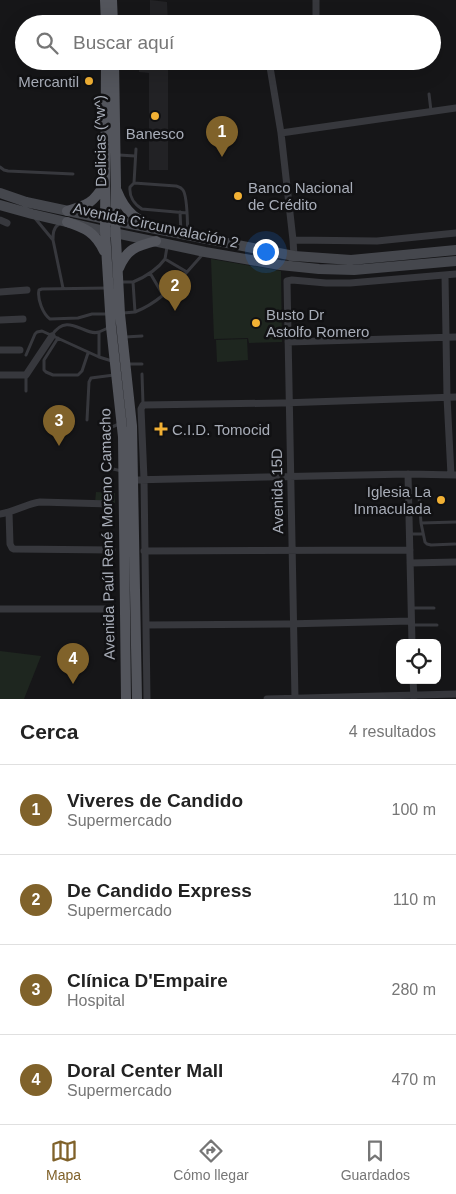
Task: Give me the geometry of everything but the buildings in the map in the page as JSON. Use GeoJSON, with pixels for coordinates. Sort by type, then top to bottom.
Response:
{"type":"FeatureCollection","features":[{"type":"Feature","properties":{"kind":"main road"},"geometry":{"type":"LineString","coordinates":[[106,0],[106,15]]}},
{"type":"Feature","properties":{"kind":"main road"},"geometry":{"type":"LineString","coordinates":[[112,0],[113,15]]}},
{"type":"Feature","properties":{"kind":"main road","name":"Delicias (^w^)"},"geometry":{"type":"LineString","coordinates":[[105,70],[101,101],[105,184],[110,220]]}},
{"type":"Feature","properties":{"kind":"main road","name":"Delicias (^w^)"},"geometry":{"type":"LineString","coordinates":[[110,220],[116,186],[114,70]]}},
{"type":"Feature","properties":{"kind":"main road"},"geometry":{"type":"LineString","coordinates":[[67,211],[80,208],[91,202],[98,196],[105,184]]}},
{"type":"Feature","properties":{"kind":"main road"},"geometry":{"type":"LineString","coordinates":[[116,186],[121,201],[130,214],[142,222],[159,229]]}},
{"type":"Feature","properties":{"kind":"main road","name":"Avenida Circunvalación 2"},"geometry":{"type":"LineString","coordinates":[[0,193],[26,202],[67,211],[294,256],[351,260],[456,250]]}},
{"type":"Feature","properties":{"kind":"main road","name":"Avenida Circunvalación 2"},"geometry":{"type":"LineString","coordinates":[[0,204],[32,214],[105,231],[280,265],[354,270],[456,261]]}},
{"type":"Feature","properties":{"kind":"main road","name":"Avenida Paúl René Moreno Camacho"},"geometry":{"type":"LineString","coordinates":[[110,220],[105,231],[107,288],[122,337],[117,375],[117,425],[127,477],[137,699]]}},
{"type":"Feature","properties":{"kind":"main road","name":"Avenida Paúl René Moreno Camacho"},"geometry":{"type":"LineString","coordinates":[[110,220],[116,233],[118,277],[115,314],[111,326],[132,426],[127,477],[126,699]]}},
{"type":"Feature","properties":{"kind":"main road"},"geometry":{"type":"LineString","coordinates":[[65,222],[89,231],[99,242],[106,255]]}},
{"type":"Feature","properties":{"kind":"main road"},"geometry":{"type":"LineString","coordinates":[[118,277],[123,260],[133,248],[156,241]]}},
{"type":"Feature","properties":{"kind":"street"},"geometry":{"type":"LineString","coordinates":[[316,0],[316,15]]}},
{"type":"Feature","properties":{"kind":"street"},"geometry":{"type":"LineString","coordinates":[[270,70],[281,133],[294,256],[280,265]]}},
{"type":"Feature","properties":{"kind":"street"},"geometry":{"type":"LineString","coordinates":[[281,133],[456,108]]}},
{"type":"Feature","properties":{"kind":"street"},"geometry":{"type":"LineString","coordinates":[[293,240],[377,241],[456,233]]}},
{"type":"Feature","properties":{"kind":"street"},"geometry":{"type":"LineString","coordinates":[[127,477],[144,479],[408,474],[453,475],[447,397],[445,275],[456,274]]}},
{"type":"Feature","properties":{"kind":"street","name":"Avenida 15D"},"geometry":{"type":"LineString","coordinates":[[295,698],[286,284],[289,280],[350,283],[445,275]]}},
{"type":"Feature","properties":{"kind":"street"},"geometry":{"type":"LineString","coordinates":[[0,292],[27,290]]}},
{"type":"Feature","properties":{"kind":"street"},"geometry":{"type":"LineString","coordinates":[[0,320],[23,320]]}},
{"type":"Feature","properties":{"kind":"street"},"geometry":{"type":"LineString","coordinates":[[0,375],[26,375],[55,337]]}},
{"type":"Feature","properties":{"kind":"street"},"geometry":{"type":"LineString","coordinates":[[288,342],[456,337]]}},
{"type":"Feature","properties":{"kind":"street"},"geometry":{"type":"LineString","coordinates":[[0,350],[20,350]]}},
{"type":"Feature","properties":{"kind":"street"},"geometry":{"type":"LineString","coordinates":[[147,699],[142,407],[456,397]]}},
{"type":"Feature","properties":{"kind":"street"},"geometry":{"type":"LineString","coordinates":[[408,474],[412,639]]}},
{"type":"Feature","properties":{"kind":"street"},"geometry":{"type":"LineString","coordinates":[[0,514],[40,502],[110,504]]}},
{"type":"Feature","properties":{"kind":"street"},"geometry":{"type":"LineString","coordinates":[[9,512],[10,544],[14,549],[112,550]]}},
{"type":"Feature","properties":{"kind":"street"},"geometry":{"type":"LineString","coordinates":[[144,551],[410,550]]}},
{"type":"Feature","properties":{"kind":"street"},"geometry":{"type":"LineString","coordinates":[[410,563],[456,562]]}},
{"type":"Feature","properties":{"kind":"street"},"geometry":{"type":"LineString","coordinates":[[0,610],[109,609]]}},
{"type":"Feature","properties":{"kind":"street"},"geometry":{"type":"LineString","coordinates":[[146,625],[411,623]]}},
{"type":"Feature","properties":{"kind":"street"},"geometry":{"type":"LineString","coordinates":[[413,684],[414,697]]}},
{"type":"Feature","properties":{"kind":"street"},"geometry":{"type":"LineString","coordinates":[[267,699],[414,697],[456,694]]}},
{"type":"Feature","properties":{"kind":"lane"},"geometry":{"type":"LineString","coordinates":[[429,94],[431,111]]}},
{"type":"Feature","properties":{"kind":"lane"},"geometry":{"type":"LineString","coordinates":[[136,149],[134,183],[130,187],[130,196],[135,204],[142,209],[187,213]]}},
{"type":"Feature","properties":{"kind":"lane"},"geometry":{"type":"LineString","coordinates":[[115,155],[135,156]]}},
{"type":"Feature","properties":{"kind":"lane"},"geometry":{"type":"LineString","coordinates":[[0,168],[8,171],[73,174]]}},
{"type":"Feature","properties":{"kind":"lane"},"geometry":{"type":"LineString","coordinates":[[134,183],[180,187],[184,192],[187,213],[184,235]]}},
{"type":"Feature","properties":{"kind":"lane"},"geometry":{"type":"LineString","coordinates":[[180,212],[184,235]]}},
{"type":"Feature","properties":{"kind":"lane"},"geometry":{"type":"LineString","coordinates":[[32,214],[53,240]]}},
{"type":"Feature","properties":{"kind":"lane"},"geometry":{"type":"LineString","coordinates":[[63,288],[53,240],[53,231],[55,227],[65,222]]}},
{"type":"Feature","properties":{"kind":"lane"},"geometry":{"type":"LineString","coordinates":[[118,277],[133,282],[150,274],[161,264],[168,244]]}},
{"type":"Feature","properties":{"kind":"lane"},"geometry":{"type":"LineString","coordinates":[[107,288],[42,289],[39,290],[38,296],[48,318],[52,320],[78,318],[92,314],[135,312],[152,304],[163,295],[206,252]]}},
{"type":"Feature","properties":{"kind":"lane"},"geometry":{"type":"LineString","coordinates":[[164,259],[187,272]]}},
{"type":"Feature","properties":{"kind":"lane"},"geometry":{"type":"LineString","coordinates":[[150,274],[163,295]]}},
{"type":"Feature","properties":{"kind":"lane"},"geometry":{"type":"LineString","coordinates":[[133,282],[135,312]]}},
{"type":"Feature","properties":{"kind":"lane"},"geometry":{"type":"LineString","coordinates":[[88,353],[82,371],[78,376],[49,374],[44,370],[44,363],[56,330],[63,326],[78,326],[91,333],[97,333],[111,326]]}},
{"type":"Feature","properties":{"kind":"lane"},"geometry":{"type":"LineString","coordinates":[[26,355],[37,332],[42,331],[99,357],[120,363],[142,364]]}},
{"type":"Feature","properties":{"kind":"lane"},"geometry":{"type":"LineString","coordinates":[[99,332],[99,357]]}},
{"type":"Feature","properties":{"kind":"lane"},"geometry":{"type":"LineString","coordinates":[[122,337],[142,336]]}},
{"type":"Feature","properties":{"kind":"lane"},"geometry":{"type":"LineString","coordinates":[[142,374],[142,407]]}},
{"type":"Feature","properties":{"kind":"lane"},"geometry":{"type":"LineString","coordinates":[[26,375],[26,391]]}},
{"type":"Feature","properties":{"kind":"lane"},"geometry":{"type":"LineString","coordinates":[[87,420],[89,382],[91,378],[117,375]]}},
{"type":"Feature","properties":{"kind":"lane"},"geometry":{"type":"LineString","coordinates":[[113,469],[127,477]]}},
{"type":"Feature","properties":{"kind":"lane"},"geometry":{"type":"LineString","coordinates":[[419,497],[425,542],[427,544],[454,544]]}},
{"type":"Feature","properties":{"kind":"lane"},"geometry":{"type":"LineString","coordinates":[[421,523],[456,522]]}},
{"type":"Feature","properties":{"kind":"lane"},"geometry":{"type":"LineString","coordinates":[[409,534],[423,534]]}},
{"type":"Feature","properties":{"kind":"lane"},"geometry":{"type":"LineString","coordinates":[[411,608],[434,608]]}},
{"type":"Feature","properties":{"kind":"lane"},"geometry":{"type":"LineString","coordinates":[[411,623],[437,625]]}},
{"type":"Feature","properties":{"kind":"shaded area"},"geometry":{"type":"Polygon","coordinates":[[[150,0],[167,2],[168,15],[150,15],[150,0]]]}},
{"type":"Feature","properties":{"kind":"shaded area"},"geometry":{"type":"Polygon","coordinates":[[[139,70],[168,70],[168,170],[149,170],[149,73],[139,72],[139,70]]]}},
{"type":"Feature","properties":{"kind":"shaded area"},"geometry":{"type":"Polygon","coordinates":[[[211,259],[281,271],[282,342],[249,343],[248,338],[214,339],[211,259]]]}},
{"type":"Feature","properties":{"kind":"shaded area"},"geometry":{"type":"Polygon","coordinates":[[[247,339],[248,360],[217,362],[216,340],[247,339]]]}},
{"type":"Feature","properties":{"kind":"shaded area"},"geometry":{"type":"Polygon","coordinates":[[[96,492],[115,493],[115,503],[95,503],[96,492]]]}},
{"type":"Feature","properties":{"kind":"shaded area"},"geometry":{"type":"Polygon","coordinates":[[[0,651],[41,656],[24,699],[0,699],[0,651]]]}},
{"type":"Feature","properties":{"kind":"place","name":"Mercantil"},"geometry":{"type":"Point","coordinates":[89,81]}},
{"type":"Feature","properties":{"kind":"place","name":"Banesco"},"geometry":{"type":"Point","coordinates":[155,116]}},
{"type":"Feature","properties":{"kind":"place","name":"Viveres de Candido"},"geometry":{"type":"Point","coordinates":[222,157]}},
{"type":"Feature","properties":{"kind":"place","name":"Banco Nacional de Crédito"},"geometry":{"type":"Point","coordinates":[238,196]}},
{"type":"Feature","properties":{"kind":"place","name":"De Candido Express"},"geometry":{"type":"Point","coordinates":[175,311]}},
{"type":"Feature","properties":{"kind":"place","name":"Busto Dr Astolfo Romero"},"geometry":{"type":"Point","coordinates":[256,323]}},
{"type":"Feature","properties":{"kind":"place","name":"C.I.D. Tomocid"},"geometry":{"type":"Point","coordinates":[161,429]}},
{"type":"Feature","properties":{"kind":"place","name":"Clínica D'Empaire"},"geometry":{"type":"Point","coordinates":[59,446]}},
{"type":"Feature","properties":{"kind":"place","name":"Iglesia La Inmaculada"},"geometry":{"type":"Point","coordinates":[441,500]}},
{"type":"Feature","properties":{"kind":"place","name":"Doral Center Mall"},"geometry":{"type":"Point","coordinates":[73,684]}}]}
